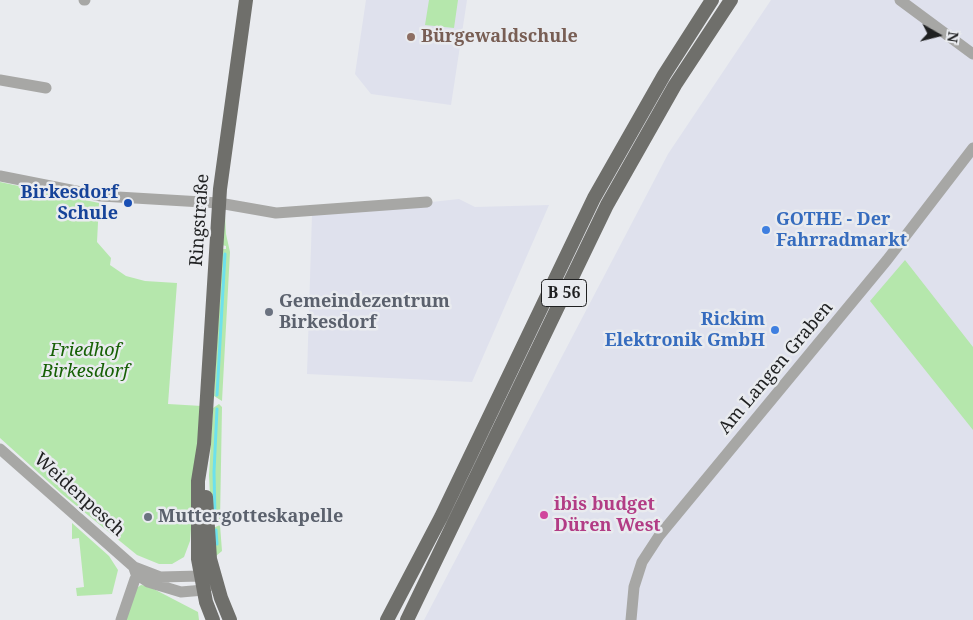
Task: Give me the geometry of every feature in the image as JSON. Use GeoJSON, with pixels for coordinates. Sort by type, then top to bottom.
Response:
{"type":"FeatureCollection","features":[{"type":"Feature","properties":{"kind":"main road","name":"Ringstraße"},"geometry":{"type":"LineString","coordinates":[[213,620],[198,559],[198,481],[204,444],[219,203],[225,142],[246,0]]}},
{"type":"Feature","properties":{"kind":"main road","name":"B 56"},"geometry":{"type":"LineString","coordinates":[[386,620],[445,508],[594,198],[664,75],[712,0]]}},
{"type":"Feature","properties":{"kind":"main road","name":"B 56"},"geometry":{"type":"LineString","coordinates":[[407,620],[608,205],[675,85],[731,0]]}},
{"type":"Feature","properties":{"kind":"main road","name":"Ringstraße"},"geometry":{"type":"LineString","coordinates":[[204,444],[207,524],[215,581],[230,620]]}},
{"type":"Feature","properties":{"kind":"street"},"geometry":{"type":"LineString","coordinates":[[900,0],[973,54]]}},
{"type":"Feature","properties":{"kind":"street"},"geometry":{"type":"LineString","coordinates":[[0,80],[46,88]]}},
{"type":"Feature","properties":{"kind":"street","name":"Am Langen Graben"},"geometry":{"type":"LineString","coordinates":[[631,620],[634,587],[642,562],[659,536],[887,260],[973,148]]}},
{"type":"Feature","properties":{"kind":"street"},"geometry":{"type":"LineString","coordinates":[[0,176],[102,196],[219,203],[276,213],[427,202]]}},
{"type":"Feature","properties":{"kind":"street","name":"Weidenpesch"},"geometry":{"type":"LineString","coordinates":[[0,449],[154,585],[181,592],[215,581]]}},
{"type":"Feature","properties":{"kind":"street"},"geometry":{"type":"LineString","coordinates":[[121,620],[134,579],[139,571]]}},
{"type":"Feature","properties":{"kind":"shaded area","name":"Bürgewaldschule"},"geometry":{"type":"Polygon","coordinates":[[[366,0],[467,0],[451,105],[371,94],[355,74],[366,0]]]}},
{"type":"Feature","properties":{"kind":"shaded area"},"geometry":{"type":"Polygon","coordinates":[[[771,0],[973,0],[973,620],[424,620],[668,154],[771,0]]]}},
{"type":"Feature","properties":{"kind":"shaded area"},"geometry":{"type":"Polygon","coordinates":[[[459,199],[475,207],[549,205],[472,382],[307,374],[312,215],[459,199]]]}},
{"type":"Feature","properties":{"kind":"green space"},"geometry":{"type":"Polygon","coordinates":[[[429,0],[458,0],[454,28],[425,25],[429,0]]]}},
{"type":"Feature","properties":{"kind":"green space","name":"Friedhof Birkesdorf"},"geometry":{"type":"Polygon","coordinates":[[[0,182],[99,203],[97,242],[111,258],[110,265],[126,276],[145,281],[177,283],[168,404],[202,406],[190,541],[184,557],[172,564],[159,564],[137,555],[62,494],[0,438],[0,182]]]}},
{"type":"Feature","properties":{"kind":"green space"},"geometry":{"type":"Polygon","coordinates":[[[225,215],[226,234],[230,252],[222,401],[214,396],[222,249],[226,249],[226,246],[222,245],[225,215]]]}},
{"type":"Feature","properties":{"kind":"green space"},"geometry":{"type":"Polygon","coordinates":[[[905,260],[973,347],[973,430],[870,301],[905,260]]]}},
{"type":"Feature","properties":{"kind":"green space"},"geometry":{"type":"Polygon","coordinates":[[[219,404],[222,407],[220,521],[211,518],[209,475],[213,408],[219,404]]]}},
{"type":"Feature","properties":{"kind":"green space"},"geometry":{"type":"Polygon","coordinates":[[[72,523],[109,556],[118,570],[112,594],[77,596],[76,588],[84,587],[79,538],[72,539],[72,523]]]}},
{"type":"Feature","properties":{"kind":"green space"},"geometry":{"type":"Polygon","coordinates":[[[220,525],[222,551],[216,556],[213,528],[220,525]]]}},
{"type":"Feature","properties":{"kind":"green space"},"geometry":{"type":"Polygon","coordinates":[[[141,585],[148,586],[198,612],[199,620],[125,620],[135,589],[141,585]]]}},
{"type":"Feature","properties":{"kind":"waterway"},"geometry":{"type":"LineString","coordinates":[[217,395],[225,254]]}},
{"type":"Feature","properties":{"kind":"waterway"},"geometry":{"type":"LineString","coordinates":[[215,517],[214,472],[217,409]]}},
{"type":"Feature","properties":{"kind":"waterway"},"geometry":{"type":"LineString","coordinates":[[216,530],[217,544]]}},
{"type":"Feature","properties":{"kind":"place","name":"Bürgewaldschule"},"geometry":{"type":"Point","coordinates":[411,37]}},
{"type":"Feature","properties":{"kind":"place","name":"Birkesdorf Schule"},"geometry":{"type":"Point","coordinates":[128,203]}},
{"type":"Feature","properties":{"kind":"place","name":"GOTHE - Der Fahrradmarkt"},"geometry":{"type":"Point","coordinates":[766,230]}},
{"type":"Feature","properties":{"kind":"place","name":"Gemeindezentrum Birkesdorf"},"geometry":{"type":"Point","coordinates":[269,312]}},
{"type":"Feature","properties":{"kind":"place","name":"Rickim Elektronik GmbH"},"geometry":{"type":"Point","coordinates":[775,330]}},
{"type":"Feature","properties":{"kind":"place","name":"ibis budget Düren West"},"geometry":{"type":"Point","coordinates":[544,515]}},
{"type":"Feature","properties":{"kind":"place","name":"Muttergotteskapelle"},"geometry":{"type":"Point","coordinates":[148,517]}}]}
